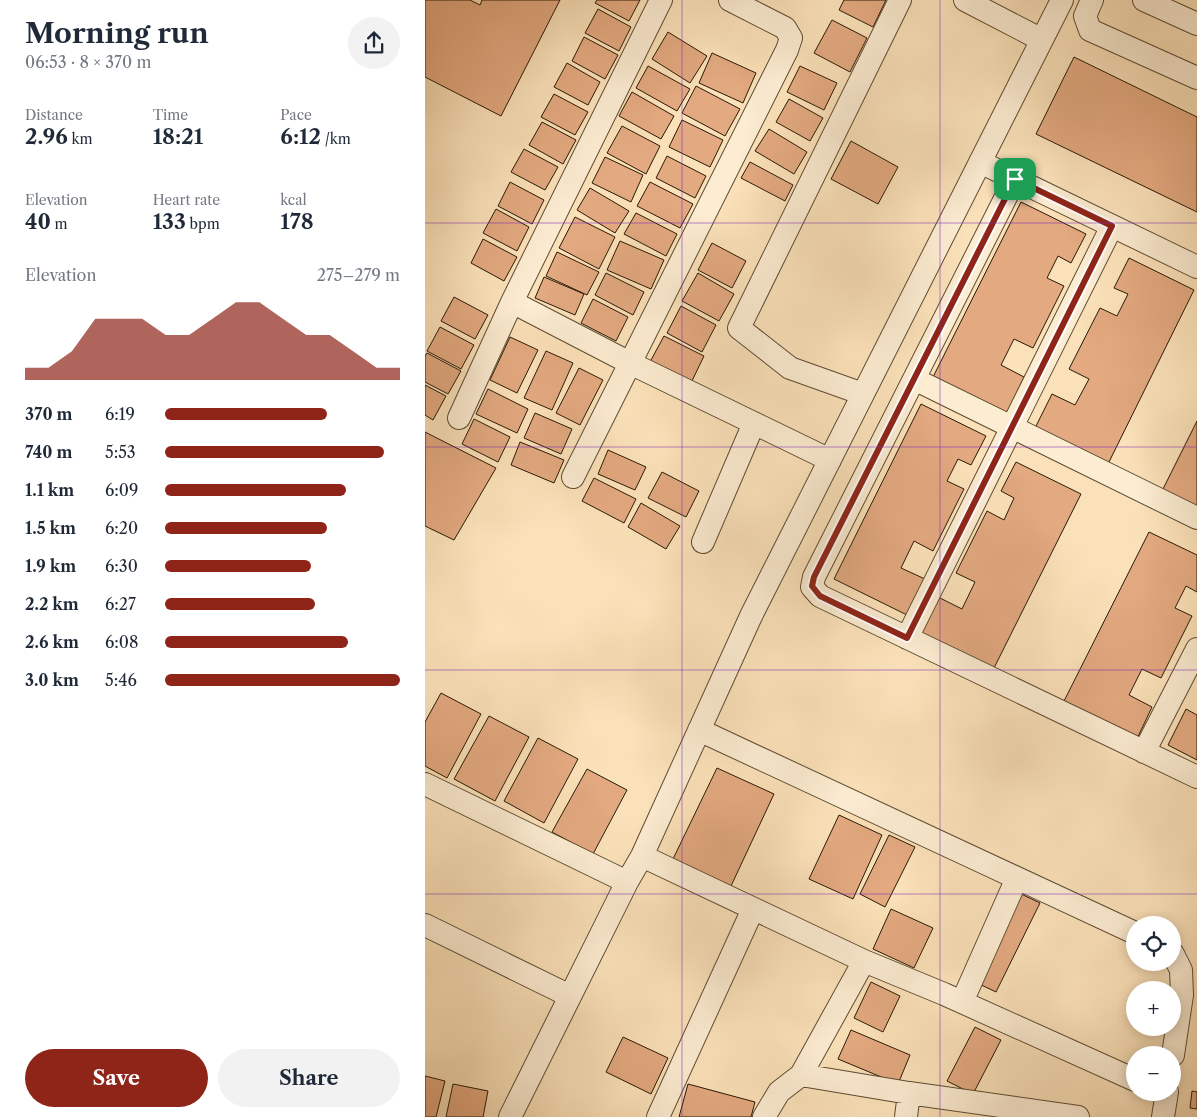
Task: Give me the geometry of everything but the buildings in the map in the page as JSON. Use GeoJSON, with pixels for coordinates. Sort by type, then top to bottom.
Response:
{"type":"FeatureCollection","features":[{"type":"Feature","properties":{"kind":"street"},"geometry":{"type":"LineString","coordinates":[[459,418],[512,302],[661,0]]}},
{"type":"Feature","properties":{"kind":"street"},"geometry":{"type":"LineString","coordinates":[[573,477],[787,50],[791,38],[785,28],[730,0]]}},
{"type":"Feature","properties":{"kind":"street"},"geometry":{"type":"LineString","coordinates":[[863,394],[790,368],[739,328],[900,0]]}},
{"type":"Feature","properties":{"kind":"street"},"geometry":{"type":"LineString","coordinates":[[965,0],[1042,40]]}},
{"type":"Feature","properties":{"kind":"street"},"geometry":{"type":"LineString","coordinates":[[510,1117],[569,996],[642,856],[751,616],[1062,0]]}},
{"type":"Feature","properties":{"kind":"street"},"geometry":{"type":"LineString","coordinates":[[1091,0],[1085,16],[1090,30],[1197,78]]}},
{"type":"Feature","properties":{"kind":"street"},"geometry":{"type":"LineString","coordinates":[[1144,0],[1197,24]]}},
{"type":"Feature","properties":{"kind":"street"},"geometry":{"type":"LineString","coordinates":[[980,162],[1197,267]]}},
{"type":"Feature","properties":{"kind":"street"},"geometry":{"type":"LineString","coordinates":[[1015,179],[814,577],[812,586],[820,596],[1197,777]]}},
{"type":"Feature","properties":{"kind":"street"},"geometry":{"type":"LineString","coordinates":[[907,638],[1112,226]]}},
{"type":"Feature","properties":{"kind":"street"},"geometry":{"type":"LineString","coordinates":[[512,302],[630,363],[830,460]]}},
{"type":"Feature","properties":{"kind":"street"},"geometry":{"type":"LineString","coordinates":[[914,379],[1197,518]]}},
{"type":"Feature","properties":{"kind":"street"},"geometry":{"type":"LineString","coordinates":[[703,542],[753,423]]}},
{"type":"Feature","properties":{"kind":"street"},"geometry":{"type":"LineString","coordinates":[[1144,752],[1197,649]]}},
{"type":"Feature","properties":{"kind":"street"},"geometry":{"type":"LineString","coordinates":[[699,730],[1126,929]]}},
{"type":"Feature","properties":{"kind":"street"},"geometry":{"type":"LineString","coordinates":[[425,784],[627,882]]}},
{"type":"Feature","properties":{"kind":"street"},"geometry":{"type":"LineString","coordinates":[[642,856],[864,961],[962,1002],[1126,1076]]}},
{"type":"Feature","properties":{"kind":"street"},"geometry":{"type":"LineString","coordinates":[[962,1002],[1017,878]]}},
{"type":"Feature","properties":{"kind":"street"},"geometry":{"type":"LineString","coordinates":[[658,1117],[753,909]]}},
{"type":"Feature","properties":{"kind":"street"},"geometry":{"type":"LineString","coordinates":[[425,925],[569,996]]}},
{"type":"Feature","properties":{"kind":"street"},"geometry":{"type":"LineString","coordinates":[[764,1117],[779,1092],[801,1075],[864,961]]}},
{"type":"Feature","properties":{"kind":"street"},"geometry":{"type":"LineString","coordinates":[[1178,1046],[1187,1028],[1182,995],[1181,970]]}},
{"type":"Feature","properties":{"kind":"street"},"geometry":{"type":"LineString","coordinates":[[801,1075],[1025,1113],[1079,1117]]}},
{"type":"Feature","properties":{"kind":"street"},"geometry":{"type":"LineString","coordinates":[[907,1117],[909,1093]]}},
{"type":"Feature","properties":{"kind":"street"},"geometry":{"type":"LineString","coordinates":[[1163,1117],[1164,1101]]}},
{"type":"Feature","properties":{"kind":"route"},"geometry":{"type":"LineString","coordinates":[[1015,179],[1112,226],[907,638],[820,596],[812,586],[814,577],[1015,179]]}}]}
